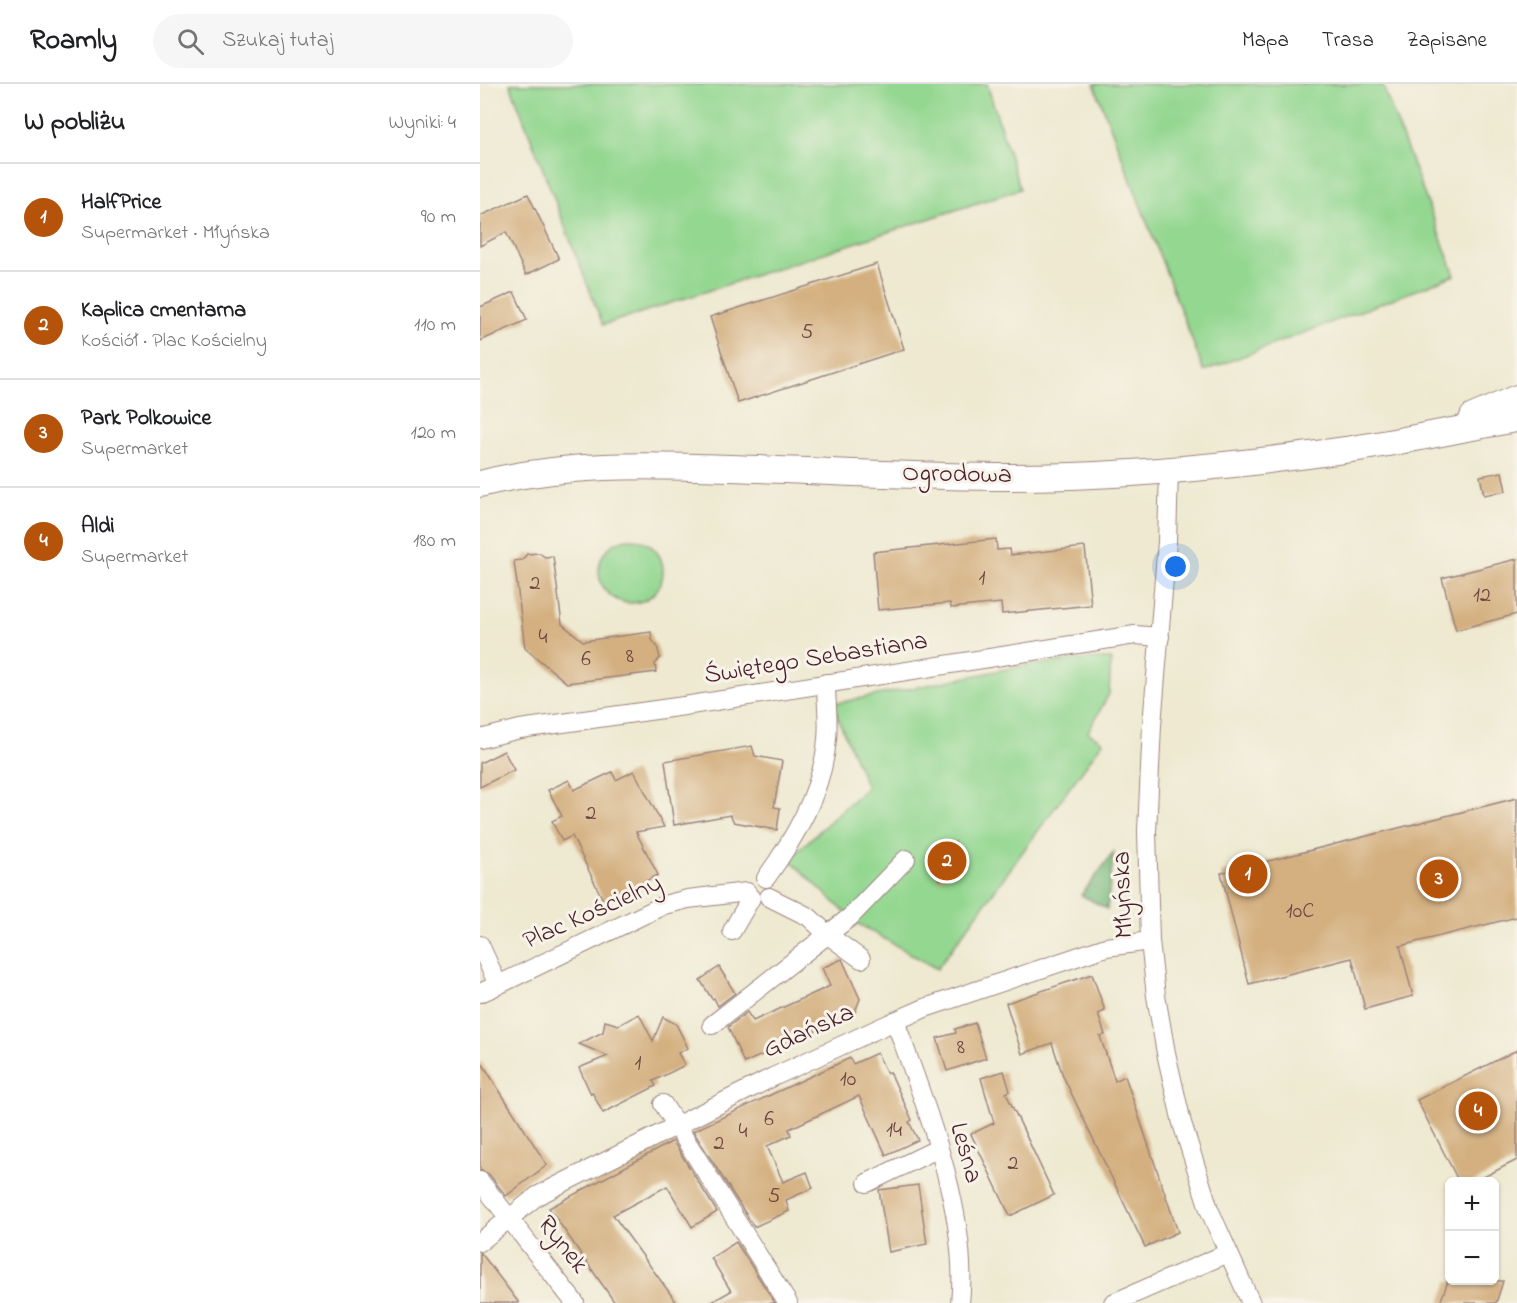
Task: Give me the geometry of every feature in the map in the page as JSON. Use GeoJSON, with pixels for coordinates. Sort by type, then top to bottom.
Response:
{"type":"FeatureCollection","features":[{"type":"Feature","properties":{"kind":"street","name":"Ogrodowa"},"geometry":{"type":"LineString","coordinates":[[1433,433],[1517,398]]}},
{"type":"Feature","properties":{"kind":"street","name":"Ogrodowa"},"geometry":{"type":"LineString","coordinates":[[480,484],[514,476],[578,468],[641,465],[995,477],[1072,476],[1169,470],[1244,463],[1354,448],[1517,419]]}},
{"type":"Feature","properties":{"kind":"street","name":"Młyńska"},"geometry":{"type":"LineString","coordinates":[[1169,470],[1167,542],[1152,725],[1147,831],[1150,941],[1156,996],[1166,1053],[1182,1123],[1209,1209],[1251,1303]]}},
{"type":"Feature","properties":{"kind":"street","name":"Świętego Sebastiana"},"geometry":{"type":"LineString","coordinates":[[480,739],[520,729],[684,706],[1135,635],[1160,637]]}},
{"type":"Feature","properties":{"kind":"street"},"geometry":{"type":"LineString","coordinates":[[766,878],[781,857],[817,789],[827,739],[826,683]]}},
{"type":"Feature","properties":{"kind":"street"},"geometry":{"type":"LineString","coordinates":[[712,1025],[850,917],[906,859]]}},
{"type":"Feature","properties":{"kind":"street"},"geometry":{"type":"LineString","coordinates":[[732,931],[749,895],[748,884],[754,877],[766,878]]}},
{"type":"Feature","properties":{"kind":"street"},"geometry":{"type":"LineString","coordinates":[[766,878],[772,889],[769,897]]}},
{"type":"Feature","properties":{"kind":"street"},"geometry":{"type":"LineString","coordinates":[[749,895],[758,901],[769,897],[803,913],[861,959]]}},
{"type":"Feature","properties":{"kind":"street","name":"Plac Kościelny"},"geometry":{"type":"LineString","coordinates":[[480,993],[664,905],[697,897],[749,895]]}},
{"type":"Feature","properties":{"kind":"street","name":"Gdańska"},"geometry":{"type":"LineString","coordinates":[[510,1219],[537,1196],[675,1125],[773,1077],[925,1008],[1106,947],[1150,941]]}},
{"type":"Feature","properties":{"kind":"street"},"geometry":{"type":"LineString","coordinates":[[480,945],[498,985]]}},
{"type":"Feature","properties":{"kind":"street","name":"Leśna"},"geometry":{"type":"LineString","coordinates":[[895,1022],[939,1148],[957,1227],[963,1282],[960,1303]]}},
{"type":"Feature","properties":{"kind":"street"},"geometry":{"type":"LineString","coordinates":[[663,1104],[788,1303]]}},
{"type":"Feature","properties":{"kind":"street"},"geometry":{"type":"LineString","coordinates":[[867,1183],[939,1148]]}},
{"type":"Feature","properties":{"kind":"street"},"geometry":{"type":"LineString","coordinates":[[480,1181],[510,1219]]}},
{"type":"Feature","properties":{"kind":"street","name":"Rynek"},"geometry":{"type":"LineString","coordinates":[[480,1242],[510,1219],[575,1303]]}},
{"type":"Feature","properties":{"kind":"street"},"geometry":{"type":"LineString","coordinates":[[1113,1303],[1228,1253]]}},
{"type":"Feature","properties":{"kind":"green space"},"geometry":{"type":"Polygon","coordinates":[[[510,84],[987,84],[1020,189],[603,325],[510,84]]]}},
{"type":"Feature","properties":{"kind":"green space"},"geometry":{"type":"Polygon","coordinates":[[[1094,84],[1382,84],[1455,275],[1204,371],[1094,84]]]}},
{"type":"Feature","properties":{"kind":"green space"},"geometry":{"type":"Polygon","coordinates":[[[631,539],[643,541],[654,548],[661,559],[663,571],[661,583],[654,594],[643,601],[631,603],[619,601],[608,594],[601,583],[599,571],[601,559],[608,548],[619,541],[631,539]]]}},
{"type":"Feature","properties":{"kind":"green space"},"geometry":{"type":"Polygon","coordinates":[[[1111,659],[1109,694],[1088,732],[1103,742],[937,969],[855,922],[789,859],[867,787],[832,704],[1027,665],[1111,659]]]}},
{"type":"Feature","properties":{"kind":"green space"},"geometry":{"type":"Polygon","coordinates":[[[1114,852],[1107,909],[1081,895],[1114,852]]]}},
{"type":"Feature","properties":{"kind":"building"},"geometry":{"type":"Polygon","coordinates":[[[528,194],[559,259],[526,275],[506,232],[480,246],[480,216],[528,194]]]}},
{"type":"Feature","properties":{"kind":"building"},"geometry":{"type":"Polygon","coordinates":[[[877,264],[904,349],[738,403],[710,317],[877,264]]]}},
{"type":"Feature","properties":{"kind":"building"},"geometry":{"type":"Polygon","coordinates":[[[514,292],[527,320],[480,341],[480,307],[514,292]]]}},
{"type":"Feature","properties":{"kind":"building"},"geometry":{"type":"Polygon","coordinates":[[[1502,472],[1506,491],[1484,495],[1480,476],[1502,472]]]}},
{"type":"Feature","properties":{"kind":"building"},"geometry":{"type":"Polygon","coordinates":[[[996,539],[997,550],[1010,549],[1011,555],[1085,547],[1091,605],[1002,614],[1001,603],[951,608],[950,603],[878,610],[873,552],[996,539]]]}},
{"type":"Feature","properties":{"kind":"building"},"geometry":{"type":"Polygon","coordinates":[[[539,553],[545,557],[553,556],[562,624],[583,641],[651,632],[660,658],[655,664],[656,672],[567,683],[525,648],[514,561],[522,560],[527,554],[539,553]]]}},
{"type":"Feature","properties":{"kind":"building"},"geometry":{"type":"Polygon","coordinates":[[[1517,559],[1517,614],[1456,630],[1442,578],[1517,559]]]}},
{"type":"Feature","properties":{"kind":"building"},"geometry":{"type":"Polygon","coordinates":[[[752,746],[755,756],[782,761],[774,807],[780,808],[777,830],[734,822],[730,815],[674,825],[665,761],[752,746]]]}},
{"type":"Feature","properties":{"kind":"building"},"geometry":{"type":"Polygon","coordinates":[[[504,751],[514,770],[480,787],[480,763],[504,751]]]}},
{"type":"Feature","properties":{"kind":"building"},"geometry":{"type":"Polygon","coordinates":[[[634,771],[664,827],[636,832],[658,875],[604,902],[572,836],[562,841],[552,821],[562,816],[548,790],[569,780],[574,790],[612,772],[616,780],[634,771]]]}},
{"type":"Feature","properties":{"kind":"building"},"geometry":{"type":"Polygon","coordinates":[[[1517,798],[1517,917],[1400,946],[1413,996],[1365,1009],[1352,958],[1249,984],[1221,873],[1517,798]]]}},
{"type":"Feature","properties":{"kind":"building"},"geometry":{"type":"Polygon","coordinates":[[[955,842],[967,864],[940,880],[927,858],[955,842]]]}},
{"type":"Feature","properties":{"kind":"building"},"geometry":{"type":"Polygon","coordinates":[[[842,959],[860,999],[854,1014],[744,1063],[728,1027],[747,1012],[753,1021],[830,986],[822,968],[842,959]]]}},
{"type":"Feature","properties":{"kind":"building"},"geometry":{"type":"Polygon","coordinates":[[[719,967],[735,993],[718,1006],[700,980],[719,967]]]}},
{"type":"Feature","properties":{"kind":"building"},"geometry":{"type":"Polygon","coordinates":[[[1092,974],[1105,1011],[1098,1014],[1105,1035],[1100,1036],[1115,1081],[1125,1076],[1178,1232],[1145,1247],[1063,1076],[1052,1043],[1022,1054],[1006,1003],[1092,974]]]}},
{"type":"Feature","properties":{"kind":"building"},"geometry":{"type":"Polygon","coordinates":[[[639,1014],[653,1041],[663,1017],[676,1024],[688,1048],[678,1053],[685,1065],[653,1081],[656,1086],[603,1113],[579,1068],[608,1056],[579,1044],[603,1032],[605,1021],[619,1025],[639,1014]]]}},
{"type":"Feature","properties":{"kind":"building"},"geometry":{"type":"Polygon","coordinates":[[[975,1023],[986,1058],[947,1071],[937,1038],[956,1033],[955,1029],[975,1023]]]}},
{"type":"Feature","properties":{"kind":"building"},"geometry":{"type":"Polygon","coordinates":[[[1517,1050],[1517,1160],[1484,1177],[1456,1177],[1417,1100],[1517,1050]]]}},
{"type":"Feature","properties":{"kind":"building"},"geometry":{"type":"Polygon","coordinates":[[[877,1053],[887,1073],[890,1072],[912,1120],[909,1122],[918,1140],[886,1155],[859,1096],[789,1129],[791,1135],[767,1146],[783,1182],[807,1172],[813,1188],[786,1200],[789,1211],[754,1227],[693,1131],[850,1058],[853,1064],[877,1053]]]}},
{"type":"Feature","properties":{"kind":"building"},"geometry":{"type":"Polygon","coordinates":[[[480,1060],[547,1165],[506,1196],[489,1174],[480,1170],[480,1060]]]}},
{"type":"Feature","properties":{"kind":"building"},"geometry":{"type":"Polygon","coordinates":[[[1004,1071],[1010,1091],[1006,1093],[1054,1195],[1010,1216],[971,1134],[994,1123],[981,1078],[1004,1071]]]}},
{"type":"Feature","properties":{"kind":"building"},"geometry":{"type":"Polygon","coordinates":[[[673,1141],[717,1212],[692,1227],[667,1186],[613,1215],[677,1303],[615,1303],[549,1208],[673,1141]]]}},
{"type":"Feature","properties":{"kind":"building"},"geometry":{"type":"Polygon","coordinates":[[[918,1185],[927,1244],[889,1252],[879,1190],[918,1185]]]}},
{"type":"Feature","properties":{"kind":"building"},"geometry":{"type":"Polygon","coordinates":[[[736,1242],[775,1303],[710,1303],[731,1291],[711,1258],[736,1242]]]}},
{"type":"Feature","properties":{"kind":"building"},"geometry":{"type":"Polygon","coordinates":[[[481,1253],[519,1303],[480,1303],[481,1253]]]}},
{"type":"Feature","properties":{"kind":"building"},"geometry":{"type":"Polygon","coordinates":[[[1499,1281],[1503,1281],[1496,1303],[1440,1303],[1447,1285],[1499,1285],[1499,1281]]]}},
{"type":"Feature","properties":{"kind":"place","name":"Kaplica cmentarna"},"geometry":{"type":"Point","coordinates":[947,861]}},
{"type":"Feature","properties":{"kind":"place","name":"HalfPrice"},"geometry":{"type":"Point","coordinates":[1248,874]}},
{"type":"Feature","properties":{"kind":"place","name":"Park Polkowice"},"geometry":{"type":"Point","coordinates":[1439,879]}},
{"type":"Feature","properties":{"kind":"place","name":"Aldi"},"geometry":{"type":"Point","coordinates":[1478,1111]}}]}
